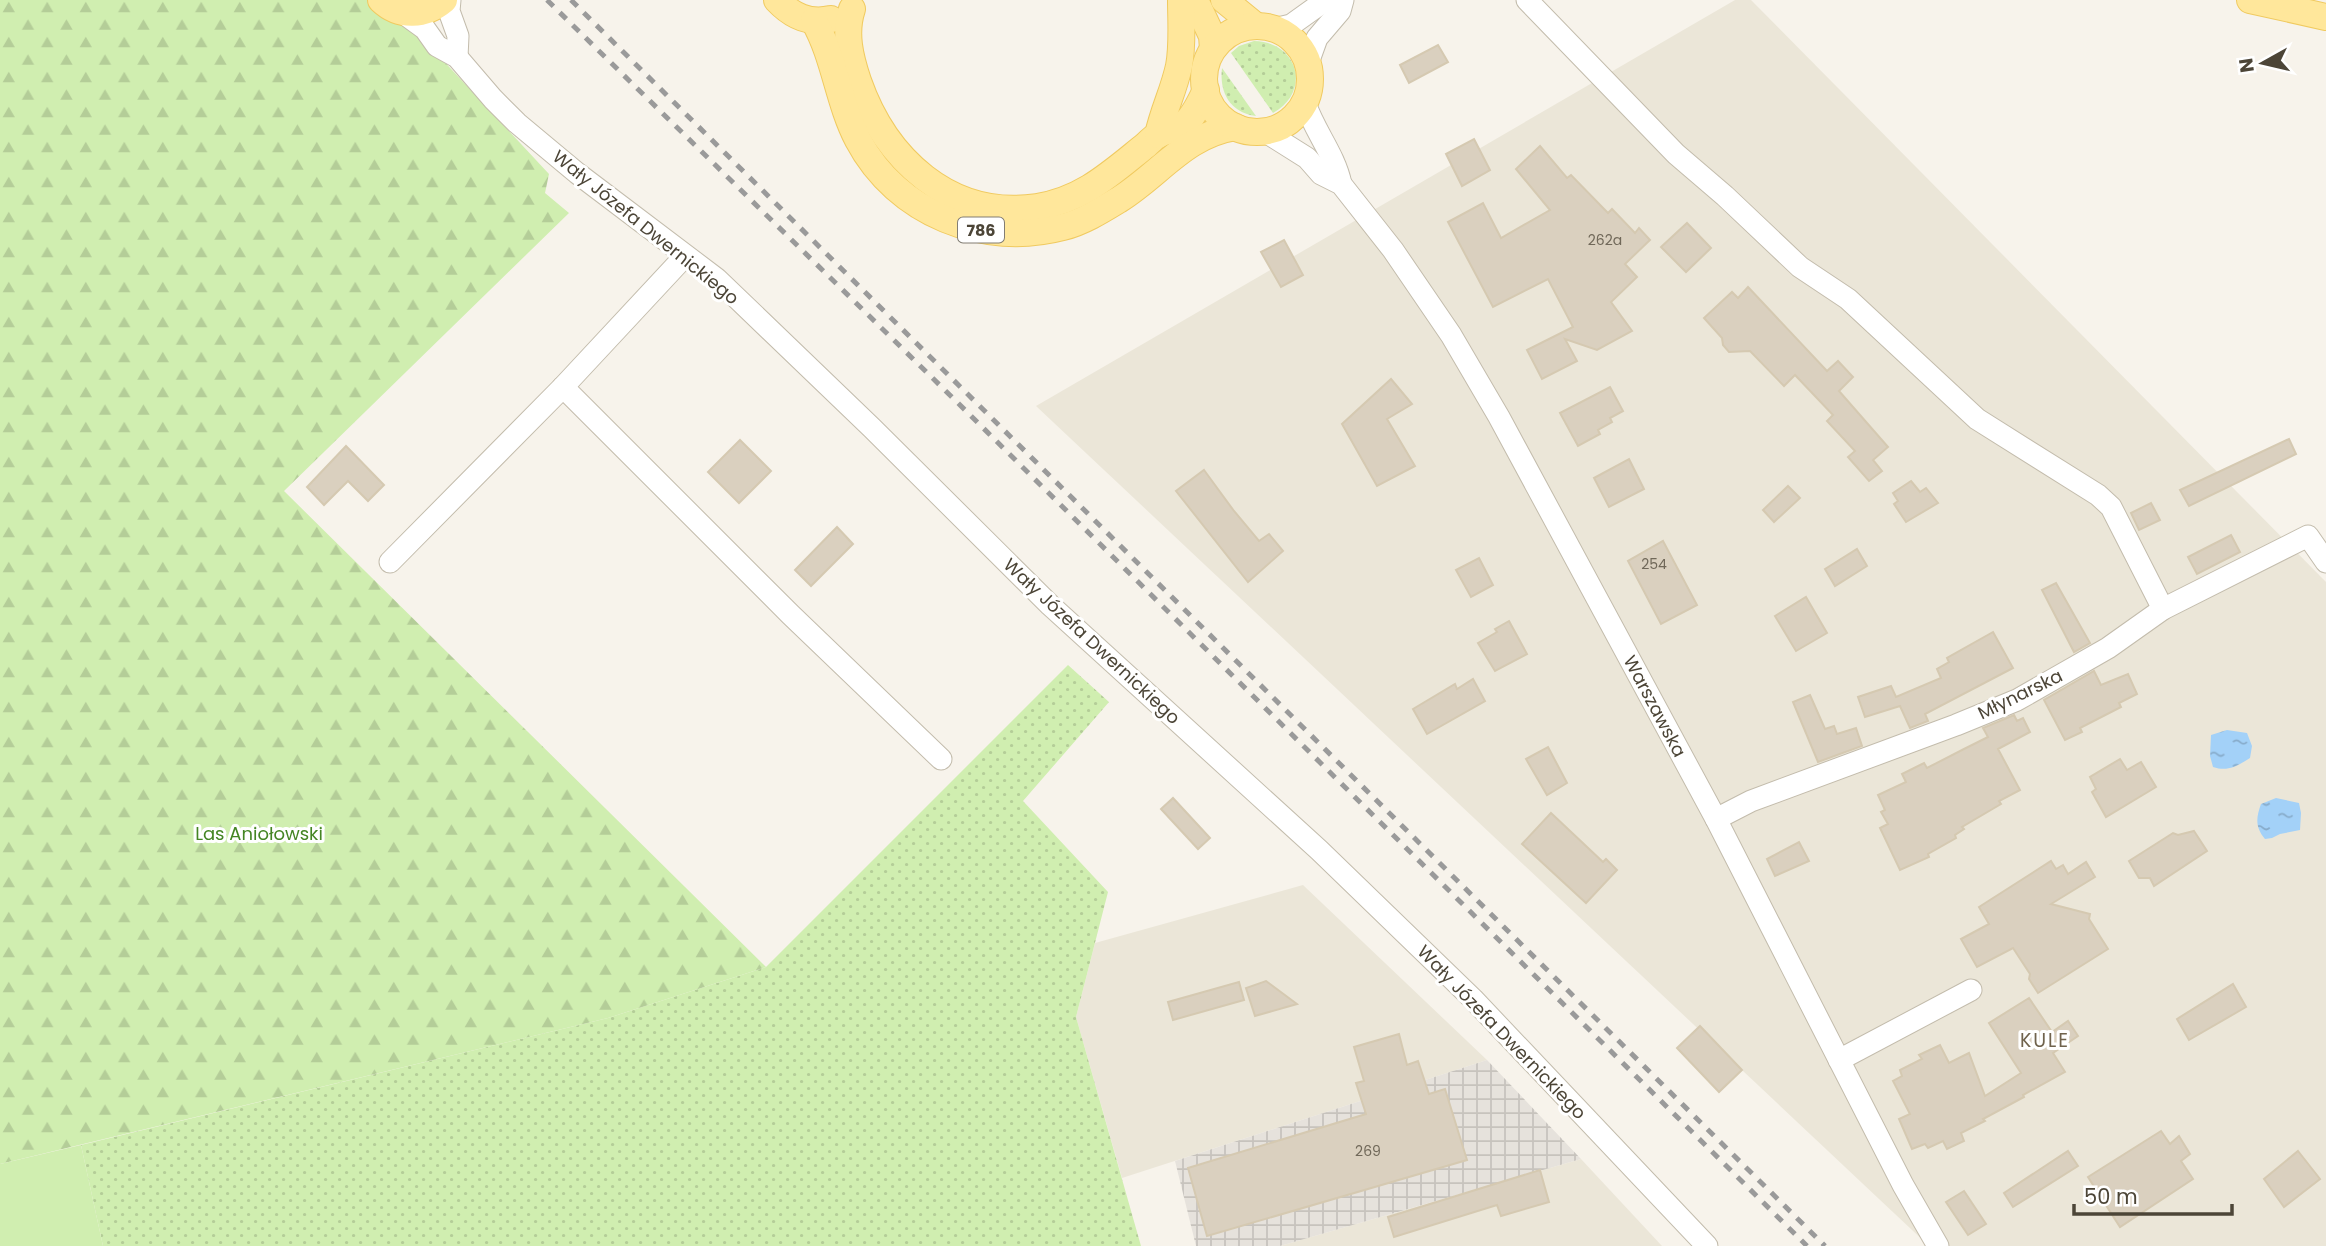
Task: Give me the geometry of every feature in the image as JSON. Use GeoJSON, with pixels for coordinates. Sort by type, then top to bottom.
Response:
{"type":"FeatureCollection","features":[{"type":"Feature","properties":{"kind":"main road"},"geometry":{"type":"LineString","coordinates":[[392,6],[425,12],[447,0]]}},
{"type":"Feature","properties":{"kind":"main road"},"geometry":{"type":"LineString","coordinates":[[777,0],[786,10],[814,21],[840,16],[856,5]]}},
{"type":"Feature","properties":{"kind":"main road"},"geometry":{"type":"LineString","coordinates":[[1158,135],[1180,64],[1181,0]]}},
{"type":"Feature","properties":{"kind":"main road"},"geometry":{"type":"LineString","coordinates":[[1195,0],[1212,36],[1213,50]]}},
{"type":"Feature","properties":{"kind":"main road"},"geometry":{"type":"LineString","coordinates":[[1223,0],[1265,28],[1289,36],[1308,63],[1310,76],[1304,103],[1294,117],[1280,127],[1250,131],[1222,119],[1212,106],[1206,90],[1206,69],[1213,50],[1225,37],[1240,29],[1265,28]]}},
{"type":"Feature","properties":{"kind":"main road"},"geometry":{"type":"LineString","coordinates":[[2250,0],[2326,17]]}},
{"type":"Feature","properties":{"kind":"main road"},"geometry":{"type":"LineString","coordinates":[[856,5],[847,23],[849,48],[866,102],[883,134],[902,159],[923,178],[950,194],[979,204],[1010,208],[1036,207],[1065,200],[1095,186],[1158,135],[1182,125],[1198,108],[1206,90]]}},
{"type":"Feature","properties":{"kind":"main road","name":"786"},"geometry":{"type":"LineString","coordinates":[[814,21],[828,52],[844,108],[859,141],[875,166],[915,204],[950,222],[978,230],[1003,233],[1035,232],[1064,227],[1098,213],[1124,197],[1183,149],[1209,134],[1236,127]]}},
{"type":"Feature","properties":{"kind":"street"},"geometry":{"type":"LineString","coordinates":[[447,0],[458,36],[457,57]]}},
{"type":"Feature","properties":{"kind":"street"},"geometry":{"type":"LineString","coordinates":[[1265,28],[1291,25],[1325,0]]}},
{"type":"Feature","properties":{"kind":"street"},"geometry":{"type":"LineString","coordinates":[[1308,63],[1317,38],[1340,11],[1343,0]]}},
{"type":"Feature","properties":{"kind":"street"},"geometry":{"type":"LineString","coordinates":[[1527,0],[1676,154],[1800,267],[1849,299],[1977,419],[2098,495],[2111,507],[2163,609]]}},
{"type":"Feature","properties":{"kind":"street","name":"Wały Józefa Dwernickiego"},"geometry":{"type":"LineString","coordinates":[[392,6],[425,29],[437,46],[457,57],[517,123],[717,279],[1051,605],[1319,850],[1473,999],[1707,1246]]}},
{"type":"Feature","properties":{"kind":"street","name":"Warszawska"},"geometry":{"type":"LineString","coordinates":[[1304,103],[1337,164],[1342,184],[1393,250],[1451,335],[1499,417],[1716,819],[1921,1220],[1938,1246]]}},
{"type":"Feature","properties":{"kind":"street","name":"Warszawska"},"geometry":{"type":"LineString","coordinates":[[1264,131],[1307,158],[1321,174],[1342,184]]}},
{"type":"Feature","properties":{"kind":"street"},"geometry":{"type":"LineString","coordinates":[[390,562],[563,387],[685,256]]}},
{"type":"Feature","properties":{"kind":"street"},"geometry":{"type":"LineString","coordinates":[[563,387],[791,615],[941,759]]}},
{"type":"Feature","properties":{"kind":"street","name":"Młynarska"},"geometry":{"type":"LineString","coordinates":[[1716,819],[1751,801],[2017,700],[2108,648],[2163,609],[2308,536],[2326,562]]}},
{"type":"Feature","properties":{"kind":"street"},"geometry":{"type":"LineString","coordinates":[[1839,1059],[1971,990]]}},
{"type":"Feature","properties":{"kind":"shaded area"},"geometry":{"type":"Polygon","coordinates":[[[1735,0],[1751,0],[2326,582],[2326,1246],[1929,1246],[1036,406],[1735,0]]]}},
{"type":"Feature","properties":{"kind":"shaded area"},"geometry":{"type":"Polygon","coordinates":[[[1303,885],[1487,1060],[1122,1178],[1076,1017],[1095,943],[1303,885]]]}},
{"type":"Feature","properties":{"kind":"shaded area"},"geometry":{"type":"Polygon","coordinates":[[[1487,1060],[1581,1159],[1280,1246],[1196,1246],[1175,1161],[1487,1060]]]}},
{"type":"Feature","properties":{"kind":"shaded area"},"geometry":{"type":"Polygon","coordinates":[[[1581,1159],[1662,1246],[1280,1246],[1581,1159]]]}},
{"type":"Feature","properties":{"kind":"green space","name":"Las Aniołowski"},"geometry":{"type":"Polygon","coordinates":[[[0,0],[368,0],[389,19],[412,27],[549,174],[545,193],[569,213],[284,491],[766,967],[608,1018],[0,1164],[0,0]]]}},
{"type":"Feature","properties":{"kind":"green space"},"geometry":{"type":"Polygon","coordinates":[[[1254,41],[1269,43],[1281,50],[1290,58],[1295,69],[1293,93],[1285,104],[1273,113],[1231,53],[1239,46],[1254,41]]]}},
{"type":"Feature","properties":{"kind":"green space"},"geometry":{"type":"Polygon","coordinates":[[[1222,68],[1256,116],[1239,111],[1228,100],[1222,85],[1222,68]]]}},
{"type":"Feature","properties":{"kind":"green space"},"geometry":{"type":"Polygon","coordinates":[[[1068,665],[1109,702],[1023,801],[1108,892],[1076,1017],[1141,1246],[103,1246],[81,1145],[608,1018],[766,967],[1068,665]]]}},
{"type":"Feature","properties":{"kind":"green space"},"geometry":{"type":"Polygon","coordinates":[[[81,1145],[103,1246],[0,1246],[0,1164],[81,1145]]]}},
{"type":"Feature","properties":{"kind":"water"},"geometry":{"type":"Polygon","coordinates":[[[2227,730],[2247,733],[2252,746],[2250,758],[2237,766],[2213,767],[2210,756],[2211,735],[2227,730]]]}},
{"type":"Feature","properties":{"kind":"water"},"geometry":{"type":"Polygon","coordinates":[[[2276,798],[2299,803],[2300,830],[2265,839],[2258,826],[2259,809],[2261,804],[2276,798]]]}},
{"type":"Feature","properties":{"kind":"building"},"geometry":{"type":"Polygon","coordinates":[[[1438,45],[1448,62],[1409,83],[1400,65],[1438,45]]]}},
{"type":"Feature","properties":{"kind":"building"},"geometry":{"type":"Polygon","coordinates":[[[1474,139],[1490,170],[1462,186],[1446,154],[1474,139]]]}},
{"type":"Feature","properties":{"kind":"building"},"geometry":{"type":"Polygon","coordinates":[[[1540,146],[1567,178],[1571,175],[1608,213],[1612,209],[1635,233],[1639,228],[1650,240],[1625,264],[1637,277],[1611,302],[1632,331],[1597,350],[1565,339],[1577,361],[1542,379],[1527,350],[1573,327],[1548,279],[1493,307],[1448,222],[1483,203],[1501,238],[1550,210],[1516,169],[1540,146]]]}},
{"type":"Feature","properties":{"kind":"building"},"geometry":{"type":"Polygon","coordinates":[[[1687,223],[1711,248],[1686,272],[1661,247],[1687,223]]]}},
{"type":"Feature","properties":{"kind":"building"},"geometry":{"type":"Polygon","coordinates":[[[1284,240],[1303,275],[1281,287],[1261,252],[1284,240]]]}},
{"type":"Feature","properties":{"kind":"building"},"geometry":{"type":"Polygon","coordinates":[[[1748,287],[1827,371],[1838,361],[1853,377],[1839,391],[1888,447],[1873,460],[1882,471],[1869,481],[1848,457],[1855,451],[1827,421],[1833,415],[1795,375],[1784,386],[1750,351],[1729,352],[1723,345],[1722,338],[1704,318],[1732,292],[1738,298],[1748,287]]]}},
{"type":"Feature","properties":{"kind":"building"},"geometry":{"type":"Polygon","coordinates":[[[1391,379],[1412,404],[1387,419],[1415,466],[1377,486],[1342,424],[1391,379]]]}},
{"type":"Feature","properties":{"kind":"building"},"geometry":{"type":"Polygon","coordinates":[[[1610,387],[1623,411],[1610,418],[1612,422],[1598,430],[1600,434],[1578,446],[1560,413],[1610,387]]]}},
{"type":"Feature","properties":{"kind":"building"},"geometry":{"type":"Polygon","coordinates":[[[2289,439],[2296,454],[2189,506],[2180,490],[2289,439]]]}},
{"type":"Feature","properties":{"kind":"building"},"geometry":{"type":"Polygon","coordinates":[[[740,440],[771,471],[739,503],[708,472],[740,440]]]}},
{"type":"Feature","properties":{"kind":"building"},"geometry":{"type":"Polygon","coordinates":[[[346,446],[384,485],[368,501],[348,481],[324,505],[307,487],[346,446]]]}},
{"type":"Feature","properties":{"kind":"building"},"geometry":{"type":"Polygon","coordinates":[[[1629,459],[1644,489],[1609,507],[1594,478],[1629,459]]]}},
{"type":"Feature","properties":{"kind":"building"},"geometry":{"type":"Polygon","coordinates":[[[1204,470],[1259,541],[1269,534],[1283,551],[1248,582],[1176,491],[1204,470]]]}},
{"type":"Feature","properties":{"kind":"building"},"geometry":{"type":"Polygon","coordinates":[[[1911,481],[1920,492],[1926,488],[1938,503],[1906,522],[1894,504],[1898,501],[1893,493],[1911,481]]]}},
{"type":"Feature","properties":{"kind":"building"},"geometry":{"type":"Polygon","coordinates":[[[1788,486],[1800,498],[1774,522],[1763,510],[1788,486]]]}},
{"type":"Feature","properties":{"kind":"building"},"geometry":{"type":"Polygon","coordinates":[[[2151,503],[2160,520],[2139,530],[2131,513],[2151,503]]]}},
{"type":"Feature","properties":{"kind":"building"},"geometry":{"type":"Polygon","coordinates":[[[837,527],[853,544],[811,586],[795,570],[837,527]]]}},
{"type":"Feature","properties":{"kind":"building"},"geometry":{"type":"Polygon","coordinates":[[[2231,535],[2240,552],[2197,574],[2188,557],[2231,535]]]}},
{"type":"Feature","properties":{"kind":"building"},"geometry":{"type":"Polygon","coordinates":[[[1663,541],[1697,605],[1661,624],[1628,561],[1663,541]]]}},
{"type":"Feature","properties":{"kind":"building"},"geometry":{"type":"Polygon","coordinates":[[[1857,549],[1867,566],[1835,586],[1825,569],[1857,549]]]}},
{"type":"Feature","properties":{"kind":"building"},"geometry":{"type":"Polygon","coordinates":[[[1479,558],[1493,585],[1471,597],[1456,570],[1479,558]]]}},
{"type":"Feature","properties":{"kind":"building"},"geometry":{"type":"Polygon","coordinates":[[[2056,583],[2090,643],[2074,652],[2042,590],[2056,583]]]}},
{"type":"Feature","properties":{"kind":"building"},"geometry":{"type":"Polygon","coordinates":[[[1806,597],[1827,633],[1796,651],[1775,616],[1806,597]]]}},
{"type":"Feature","properties":{"kind":"building"},"geometry":{"type":"Polygon","coordinates":[[[1509,621],[1527,654],[1495,671],[1478,643],[1509,621]]]}},
{"type":"Feature","properties":{"kind":"building"},"geometry":{"type":"Polygon","coordinates":[[[1993,632],[2013,668],[1925,714],[1928,721],[1910,728],[1900,706],[1865,717],[1858,697],[1891,686],[1896,697],[1941,678],[1937,669],[1949,662],[1947,658],[1993,632]]]}},
{"type":"Feature","properties":{"kind":"building"},"geometry":{"type":"Polygon","coordinates":[[[2094,671],[2101,685],[2128,674],[2137,694],[2119,703],[2121,707],[2080,728],[2082,732],[2065,740],[2044,700],[2094,671]]]}},
{"type":"Feature","properties":{"kind":"building"},"geometry":{"type":"Polygon","coordinates":[[[1473,679],[1485,701],[1427,734],[1413,709],[1455,684],[1457,689],[1473,679]]]}},
{"type":"Feature","properties":{"kind":"building"},"geometry":{"type":"Polygon","coordinates":[[[1810,695],[1825,729],[1834,726],[1837,734],[1856,728],[1862,746],[1818,762],[1793,702],[1810,695]]]}},
{"type":"Feature","properties":{"kind":"building"},"geometry":{"type":"Polygon","coordinates":[[[2014,715],[2017,721],[2023,718],[2030,732],[1998,749],[2020,790],[1962,827],[1964,829],[1955,835],[1956,838],[1928,854],[1929,857],[1900,870],[1880,828],[1888,824],[1881,812],[1885,810],[1878,795],[1906,782],[1902,774],[1924,763],[1927,768],[1988,737],[1983,728],[2014,715]]]}},
{"type":"Feature","properties":{"kind":"building"},"geometry":{"type":"Polygon","coordinates":[[[1548,747],[1567,783],[1547,795],[1526,759],[1548,747]]]}},
{"type":"Feature","properties":{"kind":"building"},"geometry":{"type":"Polygon","coordinates":[[[2120,759],[2127,770],[2141,762],[2156,787],[2106,817],[2092,792],[2096,789],[2090,777],[2120,759]]]}},
{"type":"Feature","properties":{"kind":"building"},"geometry":{"type":"Polygon","coordinates":[[[1173,798],[1210,838],[1198,849],[1161,809],[1173,798]]]}},
{"type":"Feature","properties":{"kind":"building"},"geometry":{"type":"Polygon","coordinates":[[[1551,813],[1603,862],[1606,859],[1617,870],[1586,903],[1522,844],[1551,813]]]}},
{"type":"Feature","properties":{"kind":"building"},"geometry":{"type":"Polygon","coordinates":[[[2194,831],[2207,851],[2154,886],[2150,878],[2139,878],[2129,861],[2173,833],[2178,835],[2194,831]]]}},
{"type":"Feature","properties":{"kind":"building"},"geometry":{"type":"Polygon","coordinates":[[[1799,842],[1809,861],[1775,876],[1767,859],[1799,842]]]}},
{"type":"Feature","properties":{"kind":"building"},"geometry":{"type":"Polygon","coordinates":[[[2051,861],[2056,869],[2063,865],[2068,874],[2086,862],[2095,877],[2051,904],[2090,914],[2089,919],[2108,949],[2038,993],[2029,979],[2030,974],[2013,948],[1977,967],[1961,939],[1989,924],[1979,907],[2051,861]]]}},
{"type":"Feature","properties":{"kind":"building"},"geometry":{"type":"Polygon","coordinates":[[[1266,981],[1297,1004],[1255,1016],[1246,988],[1266,981]]]}},
{"type":"Feature","properties":{"kind":"building"},"geometry":{"type":"Polygon","coordinates":[[[1239,982],[1244,1000],[1173,1020],[1168,1002],[1239,982]]]}},
{"type":"Feature","properties":{"kind":"building"},"geometry":{"type":"Polygon","coordinates":[[[2233,984],[2246,1007],[2189,1040],[2177,1019],[2233,984]]]}},
{"type":"Feature","properties":{"kind":"building"},"geometry":{"type":"Polygon","coordinates":[[[2029,998],[2052,1032],[2068,1021],[2078,1036],[2053,1053],[2065,1072],[1961,1133],[1964,1141],[1947,1149],[1943,1141],[1928,1148],[1925,1144],[1912,1149],[1899,1119],[1910,1114],[1893,1081],[1902,1076],[1900,1070],[1922,1059],[1919,1055],[1940,1045],[1949,1063],[1969,1053],[1985,1096],[2021,1073],[1989,1023],[2029,998]]]}},
{"type":"Feature","properties":{"kind":"building"},"geometry":{"type":"Polygon","coordinates":[[[1700,1026],[1742,1070],[1719,1092],[1677,1048],[1700,1026]]]}},
{"type":"Feature","properties":{"kind":"building"},"geometry":{"type":"Polygon","coordinates":[[[1399,1034],[1407,1065],[1418,1061],[1429,1094],[1445,1089],[1467,1160],[1207,1236],[1188,1168],[1366,1114],[1356,1083],[1364,1081],[1354,1047],[1399,1034]]]}},
{"type":"Feature","properties":{"kind":"building"},"geometry":{"type":"Polygon","coordinates":[[[2161,1131],[2170,1144],[2179,1136],[2190,1154],[2181,1161],[2193,1179],[2120,1227],[2088,1177],[2161,1131]]]}},
{"type":"Feature","properties":{"kind":"building"},"geometry":{"type":"Polygon","coordinates":[[[2068,1151],[2078,1166],[2013,1207],[2004,1193],[2068,1151]]]}},
{"type":"Feature","properties":{"kind":"building"},"geometry":{"type":"Polygon","coordinates":[[[2298,1151],[2320,1179],[2284,1207],[2264,1179],[2298,1151]]]}},
{"type":"Feature","properties":{"kind":"building"},"geometry":{"type":"Polygon","coordinates":[[[1540,1170],[1549,1202],[1501,1216],[1497,1205],[1394,1237],[1388,1217],[1540,1170]]]}},
{"type":"Feature","properties":{"kind":"building"},"geometry":{"type":"Polygon","coordinates":[[[1964,1191],[1986,1224],[1968,1235],[1946,1202],[1964,1191]]]}},
{"type":"Feature","properties":{"kind":"railway"},"geometry":{"type":"LineString","coordinates":[[547,0],[959,404],[1807,1246]]}},
{"type":"Feature","properties":{"kind":"railway"},"geometry":{"type":"LineString","coordinates":[[571,0],[1825,1246]]}},
{"type":"Feature","properties":{"kind":"district","name":"KULE"},"geometry":{"type":"Point","coordinates":[2045,1040]}}]}
